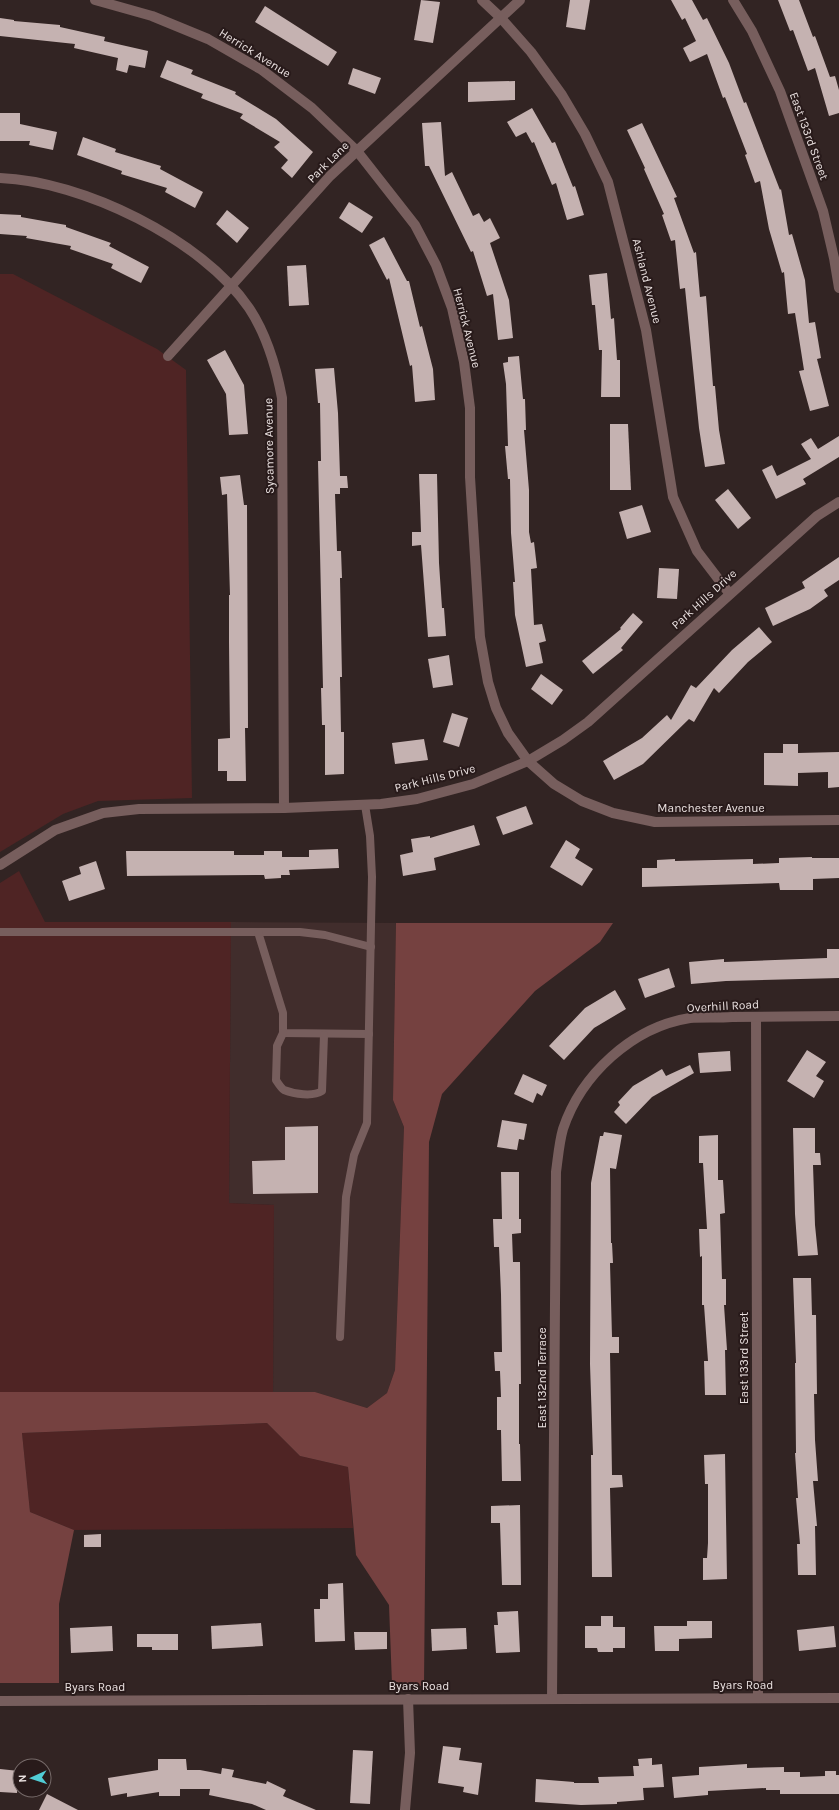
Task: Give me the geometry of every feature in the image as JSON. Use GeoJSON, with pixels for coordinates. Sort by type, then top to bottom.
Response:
{"type":"FeatureCollection","features":[{"type":"Feature","properties":{"kind":"street","name":"Herrick Avenue"},"geometry":{"type":"LineString","coordinates":[[96,0],[152,16],[208,39],[262,70],[312,108],[357,151],[415,225],[436,266],[452,308],[464,362],[470,408],[470,477],[480,637],[488,682],[496,708],[508,733],[528,761]]}},
{"type":"Feature","properties":{"kind":"street","name":"Ashland Avenue"},"geometry":{"type":"LineString","coordinates":[[482,0],[500,17],[531,52],[562,95],[585,134],[608,182],[646,330],[673,497],[697,551],[729,593]]}},
{"type":"Feature","properties":{"kind":"street","name":"Park Lane"},"geometry":{"type":"LineString","coordinates":[[168,356],[330,176],[520,0]]}},
{"type":"Feature","properties":{"kind":"street","name":"East 133rd Street"},"geometry":{"type":"LineString","coordinates":[[733,0],[752,31],[780,91],[823,211],[834,258],[839,288]]}},
{"type":"Feature","properties":{"kind":"street","name":"Sycamore Avenue"},"geometry":{"type":"LineString","coordinates":[[0,178],[42,183],[68,190],[114,206],[157,229],[198,256],[231,286],[248,308],[266,338],[277,371],[282,398],[284,808]]}},
{"type":"Feature","properties":{"kind":"street","name":"Park Hills Drive"},"geometry":{"type":"LineString","coordinates":[[0,865],[55,830],[103,813],[140,809],[284,808],[365,805],[417,799],[473,784],[528,761],[563,740],[588,722],[729,593],[817,516],[839,502]]}},
{"type":"Feature","properties":{"kind":"street","name":"Manchester Avenue"},"geometry":{"type":"LineString","coordinates":[[528,761],[554,784],[582,801],[613,813],[655,822],[839,820]]}},
{"type":"Feature","properties":{"kind":"street","name":"Overhill Road"},"geometry":{"type":"LineString","coordinates":[[599,1069],[614,1054],[629,1043],[657,1028],[689,1018],[839,1016]]}},
{"type":"Feature","properties":{"kind":"street","name":"East 133rd Street"},"geometry":{"type":"LineString","coordinates":[[756,1017],[758,1698]]}},
{"type":"Feature","properties":{"kind":"street","name":"East 132nd Terrace"},"geometry":{"type":"LineString","coordinates":[[552,1698],[556,1172],[563,1130],[576,1099],[590,1078],[599,1069]]}},
{"type":"Feature","properties":{"kind":"street","name":"Byars Road"},"geometry":{"type":"LineString","coordinates":[[0,1701],[839,1698]]}},
{"type":"Feature","properties":{"kind":"street"},"geometry":{"type":"LineString","coordinates":[[404,1810],[410,1754],[408,1699]]}},
{"type":"Feature","properties":{"kind":"lane"},"geometry":{"type":"LineString","coordinates":[[340,1337],[346,1197],[354,1155],[367,1123],[372,877],[370,836],[365,805]]}},
{"type":"Feature","properties":{"kind":"lane"},"geometry":{"type":"LineString","coordinates":[[0,932],[300,932],[325,935],[371,947]]}},
{"type":"Feature","properties":{"kind":"lane"},"geometry":{"type":"LineString","coordinates":[[258,932],[283,1013],[283,1033],[277,1046],[276,1080],[283,1089],[298,1094],[317,1094],[322,1091],[324,1035]]}},
{"type":"Feature","properties":{"kind":"lane"},"geometry":{"type":"LineString","coordinates":[[283,1033],[324,1035],[369,1034]]}},
{"type":"Feature","properties":{"kind":"shaded area"},"geometry":{"type":"Polygon","coordinates":[[[0,274],[13,274],[157,349],[186,370],[192,798],[98,801],[63,814],[0,852],[0,274]]]}},
{"type":"Feature","properties":{"kind":"shaded area"},"geometry":{"type":"Polygon","coordinates":[[[19,871],[45,922],[231,922],[229,1203],[274,1205],[273,1392],[0,1392],[0,883],[19,871]]]}},
{"type":"Feature","properties":{"kind":"shaded area"},"geometry":{"type":"Polygon","coordinates":[[[231,922],[396,923],[393,1100],[404,1127],[395,1370],[387,1393],[367,1408],[315,1392],[273,1392],[274,1205],[229,1203],[231,922]]]}},
{"type":"Feature","properties":{"kind":"shaded area"},"geometry":{"type":"Polygon","coordinates":[[[396,923],[613,923],[600,942],[535,991],[442,1094],[429,1142],[424,1686],[392,1684],[389,1605],[356,1555],[348,1467],[300,1456],[267,1423],[22,1433],[30,1512],[74,1530],[59,1604],[59,1683],[0,1683],[0,1392],[315,1392],[367,1408],[387,1393],[395,1370],[404,1127],[393,1100],[396,923]]]}},
{"type":"Feature","properties":{"kind":"shaded area"},"geometry":{"type":"Polygon","coordinates":[[[267,1423],[300,1456],[348,1467],[353,1528],[74,1530],[30,1512],[22,1433],[267,1423]]]}},
{"type":"Feature","properties":{"kind":"building"},"geometry":{"type":"Polygon","coordinates":[[[421,0],[440,2],[433,43],[414,40],[421,0]]]}},
{"type":"Feature","properties":{"kind":"building"},"geometry":{"type":"Polygon","coordinates":[[[570,0],[590,0],[585,30],[566,27],[570,0]]]}},
{"type":"Feature","properties":{"kind":"building"},"geometry":{"type":"Polygon","coordinates":[[[671,0],[692,0],[703,20],[707,18],[729,63],[744,103],[746,102],[780,190],[781,189],[789,235],[792,234],[805,280],[809,323],[815,322],[821,358],[817,359],[829,406],[810,411],[799,371],[804,370],[795,313],[788,314],[784,272],[782,273],[769,229],[760,181],[755,183],[745,155],[747,154],[725,97],[723,98],[707,54],[690,62],[683,48],[696,41],[685,18],[682,20],[671,0]]]}},
{"type":"Feature","properties":{"kind":"building"},"geometry":{"type":"Polygon","coordinates":[[[778,0],[799,0],[813,37],[815,36],[830,77],[835,76],[839,90],[839,113],[829,116],[815,68],[808,71],[793,30],[790,31],[778,0]]]}},
{"type":"Feature","properties":{"kind":"building"},"geometry":{"type":"Polygon","coordinates":[[[265,6],[337,52],[328,66],[255,22],[265,6]]]}},
{"type":"Feature","properties":{"kind":"building"},"geometry":{"type":"Polygon","coordinates":[[[0,18],[14,21],[60,25],[60,27],[105,37],[104,41],[148,51],[145,68],[129,65],[127,73],[116,70],[118,58],[74,48],[75,44],[0,36],[0,18]]]}},
{"type":"Feature","properties":{"kind":"building"},"geometry":{"type":"Polygon","coordinates":[[[167,60],[193,70],[191,74],[236,92],[235,94],[276,119],[313,152],[292,178],[281,168],[288,160],[274,147],[280,142],[240,118],[243,114],[201,98],[203,94],[160,77],[167,60]]]}},
{"type":"Feature","properties":{"kind":"building"},"geometry":{"type":"Polygon","coordinates":[[[353,68],[381,78],[375,94],[348,84],[353,68]]]}},
{"type":"Feature","properties":{"kind":"building"},"geometry":{"type":"Polygon","coordinates":[[[515,81],[515,100],[468,102],[468,82],[515,81]]]}},
{"type":"Feature","properties":{"kind":"building"},"geometry":{"type":"Polygon","coordinates":[[[532,108],[552,143],[555,142],[573,187],[575,186],[584,215],[567,220],[556,183],[552,185],[534,142],[532,143],[526,132],[516,137],[507,122],[532,108]]]}},
{"type":"Feature","properties":{"kind":"building"},"geometry":{"type":"Polygon","coordinates":[[[0,113],[20,113],[20,124],[57,132],[53,150],[29,145],[30,141],[0,141],[0,113]]]}},
{"type":"Feature","properties":{"kind":"building"},"geometry":{"type":"Polygon","coordinates":[[[441,122],[445,176],[452,172],[473,216],[479,213],[484,222],[490,218],[500,238],[490,243],[509,300],[513,338],[498,340],[493,294],[487,296],[473,251],[471,252],[429,166],[425,166],[422,123],[441,122]]]}},
{"type":"Feature","properties":{"kind":"building"},"geometry":{"type":"Polygon","coordinates":[[[642,123],[677,197],[674,198],[694,253],[696,252],[700,297],[706,296],[713,386],[715,386],[719,430],[725,464],[705,467],[699,428],[685,288],[680,289],[675,240],[671,241],[662,215],[664,214],[627,130],[642,123]]]}},
{"type":"Feature","properties":{"kind":"building"},"geometry":{"type":"Polygon","coordinates":[[[83,137],[116,149],[115,152],[161,166],[160,169],[203,192],[195,208],[165,192],[167,188],[121,174],[122,171],[77,155],[83,137]]]}},
{"type":"Feature","properties":{"kind":"building"},"geometry":{"type":"Polygon","coordinates":[[[349,202],[373,217],[362,233],[339,218],[349,202]]]}},
{"type":"Feature","properties":{"kind":"building"},"geometry":{"type":"Polygon","coordinates":[[[227,210],[249,228],[237,243],[216,224],[227,210]]]}},
{"type":"Feature","properties":{"kind":"building"},"geometry":{"type":"Polygon","coordinates":[[[0,214],[21,215],[21,217],[66,225],[66,227],[111,243],[109,246],[149,267],[141,283],[111,268],[113,264],[70,249],[71,246],[26,238],[27,236],[0,234],[0,214]]]}},
{"type":"Feature","properties":{"kind":"building"},"geometry":{"type":"Polygon","coordinates":[[[384,237],[407,281],[409,281],[420,327],[422,326],[433,369],[435,400],[415,402],[412,365],[410,366],[389,278],[387,280],[369,245],[384,237]]]}},
{"type":"Feature","properties":{"kind":"building"},"geometry":{"type":"Polygon","coordinates":[[[306,265],[309,305],[289,306],[287,266],[306,265]]]}},
{"type":"Feature","properties":{"kind":"building"},"geometry":{"type":"Polygon","coordinates":[[[607,273],[611,319],[614,318],[617,360],[620,360],[620,397],[601,397],[602,350],[599,350],[595,305],[592,305],[589,275],[607,273]]]}},
{"type":"Feature","properties":{"kind":"building"},"geometry":{"type":"Polygon","coordinates":[[[225,350],[244,385],[248,434],[229,435],[226,394],[207,360],[225,350]]]}},
{"type":"Feature","properties":{"kind":"building"},"geometry":{"type":"Polygon","coordinates":[[[519,356],[523,399],[525,399],[526,430],[524,430],[529,490],[529,532],[531,543],[534,542],[537,568],[531,569],[534,625],[542,624],[546,641],[539,643],[543,663],[526,667],[515,615],[513,582],[515,582],[511,533],[510,479],[508,479],[505,446],[508,446],[506,384],[503,363],[508,362],[508,357],[519,356]]]}},
{"type":"Feature","properties":{"kind":"building"},"geometry":{"type":"Polygon","coordinates":[[[334,368],[338,413],[340,476],[347,476],[348,488],[340,488],[340,494],[335,494],[337,551],[341,551],[342,578],[340,578],[342,677],[340,677],[341,732],[344,732],[344,774],[325,775],[325,725],[322,725],[321,688],[323,688],[318,461],[321,461],[320,403],[318,403],[315,369],[334,368]]]}},
{"type":"Feature","properties":{"kind":"building"},"geometry":{"type":"Polygon","coordinates":[[[610,424],[628,424],[631,490],[610,490],[610,424]]]}},
{"type":"Feature","properties":{"kind":"building"},"geometry":{"type":"Polygon","coordinates":[[[839,436],[839,457],[803,479],[806,484],[776,499],[762,470],[772,465],[777,476],[811,459],[801,444],[811,438],[818,449],[839,436]]]}},
{"type":"Feature","properties":{"kind":"building"},"geometry":{"type":"Polygon","coordinates":[[[419,474],[437,474],[439,563],[442,608],[444,608],[446,636],[428,637],[421,545],[412,546],[412,532],[421,532],[419,474]]]}},
{"type":"Feature","properties":{"kind":"building"},"geometry":{"type":"Polygon","coordinates":[[[240,475],[244,505],[247,505],[248,728],[245,728],[246,781],[227,781],[227,771],[218,771],[218,739],[230,738],[230,595],[227,494],[222,495],[220,477],[240,475]]]}},
{"type":"Feature","properties":{"kind":"building"},"geometry":{"type":"Polygon","coordinates":[[[728,489],[751,518],[738,529],[715,500],[728,489]]]}},
{"type":"Feature","properties":{"kind":"building"},"geometry":{"type":"Polygon","coordinates":[[[642,505],[651,532],[627,539],[619,512],[642,505]]]}},
{"type":"Feature","properties":{"kind":"building"},"geometry":{"type":"Polygon","coordinates":[[[839,557],[839,580],[824,590],[828,596],[810,609],[773,626],[765,608],[805,588],[802,582],[839,557]]]}},
{"type":"Feature","properties":{"kind":"building"},"geometry":{"type":"Polygon","coordinates":[[[659,568],[679,569],[677,599],[657,598],[659,568]]]}},
{"type":"Feature","properties":{"kind":"building"},"geometry":{"type":"Polygon","coordinates":[[[633,613],[643,622],[621,648],[623,650],[593,674],[582,661],[621,629],[620,628],[633,613]]]}},
{"type":"Feature","properties":{"kind":"building"},"geometry":{"type":"Polygon","coordinates":[[[759,627],[772,642],[748,662],[719,693],[714,688],[694,722],[689,719],[643,764],[614,780],[603,761],[642,738],[667,715],[671,720],[691,685],[696,688],[732,650],[759,627]]]}},
{"type":"Feature","properties":{"kind":"building"},"geometry":{"type":"Polygon","coordinates":[[[449,655],[453,685],[433,688],[428,659],[449,655]]]}},
{"type":"Feature","properties":{"kind":"building"},"geometry":{"type":"Polygon","coordinates":[[[541,674],[563,690],[552,705],[531,689],[541,674]]]}},
{"type":"Feature","properties":{"kind":"building"},"geometry":{"type":"Polygon","coordinates":[[[452,713],[468,718],[459,747],[443,742],[452,713]]]}},
{"type":"Feature","properties":{"kind":"building"},"geometry":{"type":"Polygon","coordinates":[[[424,739],[428,760],[395,764],[392,743],[424,739]]]}},
{"type":"Feature","properties":{"kind":"building"},"geometry":{"type":"Polygon","coordinates":[[[783,744],[798,744],[798,753],[839,752],[839,787],[828,788],[828,772],[798,773],[798,786],[764,785],[764,753],[783,753],[783,744]]]}},
{"type":"Feature","properties":{"kind":"building"},"geometry":{"type":"Polygon","coordinates":[[[526,806],[533,824],[503,835],[496,817],[526,806]]]}},
{"type":"Feature","properties":{"kind":"building"},"geometry":{"type":"Polygon","coordinates":[[[474,825],[480,845],[434,858],[436,870],[403,876],[400,855],[413,852],[411,839],[430,836],[430,838],[474,825]]]}},
{"type":"Feature","properties":{"kind":"building"},"geometry":{"type":"Polygon","coordinates":[[[566,840],[580,849],[575,858],[593,869],[582,886],[550,867],[566,840]]]}},
{"type":"Feature","properties":{"kind":"building"},"geometry":{"type":"Polygon","coordinates":[[[338,849],[339,868],[289,870],[290,875],[281,875],[281,878],[265,879],[264,875],[127,876],[126,851],[234,851],[234,855],[264,855],[264,851],[282,851],[282,857],[309,857],[309,850],[338,849]]]}},
{"type":"Feature","properties":{"kind":"building"},"geometry":{"type":"Polygon","coordinates":[[[779,858],[839,858],[839,878],[813,879],[813,890],[780,890],[779,883],[642,887],[642,868],[657,868],[657,860],[753,859],[753,864],[779,863],[779,858]]]}},
{"type":"Feature","properties":{"kind":"building"},"geometry":{"type":"Polygon","coordinates":[[[96,861],[105,889],[69,901],[62,881],[81,874],[79,867],[96,861]]]}},
{"type":"Feature","properties":{"kind":"building"},"geometry":{"type":"Polygon","coordinates":[[[827,949],[839,949],[839,978],[726,981],[691,984],[689,962],[724,959],[724,962],[827,958],[827,949]]]}},
{"type":"Feature","properties":{"kind":"building"},"geometry":{"type":"Polygon","coordinates":[[[669,968],[675,987],[645,998],[638,979],[669,968]]]}},
{"type":"Feature","properties":{"kind":"building"},"geometry":{"type":"Polygon","coordinates":[[[615,990],[626,1009],[594,1028],[564,1060],[549,1046],[585,1008],[615,990]]]}},
{"type":"Feature","properties":{"kind":"building"},"geometry":{"type":"Polygon","coordinates":[[[807,1050],[826,1062],[816,1076],[824,1081],[814,1098],[787,1081],[807,1050]]]}},
{"type":"Feature","properties":{"kind":"building"},"geometry":{"type":"Polygon","coordinates":[[[730,1051],[731,1071],[700,1073],[698,1053],[730,1051]]]}},
{"type":"Feature","properties":{"kind":"building"},"geometry":{"type":"Polygon","coordinates":[[[690,1065],[694,1073],[652,1097],[626,1124],[614,1112],[620,1105],[618,1102],[633,1086],[662,1069],[666,1076],[690,1065]]]}},
{"type":"Feature","properties":{"kind":"building"},"geometry":{"type":"Polygon","coordinates":[[[523,1074],[547,1085],[542,1096],[537,1093],[533,1103],[514,1094],[523,1074]]]}},
{"type":"Feature","properties":{"kind":"building"},"geometry":{"type":"Polygon","coordinates":[[[502,1120],[527,1124],[524,1140],[519,1139],[517,1150],[497,1147],[502,1120]]]}},
{"type":"Feature","properties":{"kind":"building"},"geometry":{"type":"Polygon","coordinates":[[[318,1126],[318,1193],[253,1194],[252,1161],[285,1160],[285,1127],[318,1126]]]}},
{"type":"Feature","properties":{"kind":"building"},"geometry":{"type":"Polygon","coordinates":[[[793,1128],[815,1128],[815,1153],[820,1153],[821,1165],[813,1165],[815,1225],[818,1255],[798,1256],[795,1214],[793,1128]]]}},
{"type":"Feature","properties":{"kind":"building"},"geometry":{"type":"Polygon","coordinates":[[[604,1132],[622,1135],[616,1169],[610,1168],[611,1243],[613,1263],[610,1263],[612,1337],[619,1337],[619,1353],[610,1353],[612,1475],[622,1475],[623,1487],[610,1488],[612,1577],[592,1577],[591,1455],[593,1455],[590,1364],[591,1183],[600,1136],[603,1136],[604,1132]]]}},
{"type":"Feature","properties":{"kind":"building"},"geometry":{"type":"Polygon","coordinates":[[[718,1135],[718,1180],[723,1180],[725,1213],[720,1214],[722,1279],[726,1279],[726,1305],[724,1305],[727,1350],[725,1350],[726,1395],[705,1395],[704,1361],[708,1361],[704,1305],[702,1305],[702,1256],[700,1257],[699,1229],[707,1229],[703,1163],[699,1163],[699,1136],[718,1135]]]}},
{"type":"Feature","properties":{"kind":"building"},"geometry":{"type":"Polygon","coordinates":[[[501,1172],[519,1172],[519,1219],[521,1219],[521,1233],[512,1234],[513,1262],[520,1262],[521,1384],[519,1384],[519,1444],[521,1481],[502,1481],[501,1430],[497,1430],[497,1397],[501,1397],[500,1371],[495,1371],[494,1352],[502,1352],[501,1294],[499,1247],[494,1247],[493,1219],[502,1219],[501,1172]]]}},
{"type":"Feature","properties":{"kind":"building"},"geometry":{"type":"Polygon","coordinates":[[[793,1278],[811,1278],[812,1315],[816,1315],[817,1394],[814,1394],[818,1481],[813,1481],[817,1526],[815,1526],[816,1575],[798,1575],[797,1544],[800,1544],[796,1498],[798,1498],[795,1453],[796,1363],[793,1278]]]}},
{"type":"Feature","properties":{"kind":"building"},"geometry":{"type":"Polygon","coordinates":[[[725,1454],[727,1579],[703,1580],[703,1558],[707,1558],[708,1543],[708,1484],[705,1484],[704,1455],[725,1454]]]}},
{"type":"Feature","properties":{"kind":"building"},"geometry":{"type":"Polygon","coordinates":[[[520,1505],[521,1585],[502,1585],[500,1523],[491,1523],[491,1506],[520,1505]]]}},
{"type":"Feature","properties":{"kind":"building"},"geometry":{"type":"Polygon","coordinates":[[[101,1534],[101,1547],[84,1547],[84,1535],[101,1534]]]}},
{"type":"Feature","properties":{"kind":"building"},"geometry":{"type":"Polygon","coordinates":[[[343,1583],[345,1641],[315,1642],[314,1609],[320,1609],[320,1599],[328,1599],[328,1584],[343,1583]]]}},
{"type":"Feature","properties":{"kind":"building"},"geometry":{"type":"Polygon","coordinates":[[[518,1611],[520,1652],[496,1653],[494,1625],[498,1625],[497,1612],[518,1611]]]}},
{"type":"Feature","properties":{"kind":"building"},"geometry":{"type":"Polygon","coordinates":[[[601,1616],[613,1616],[613,1627],[625,1627],[625,1648],[613,1648],[613,1652],[598,1652],[597,1648],[585,1648],[585,1626],[601,1626],[601,1616]]]}},
{"type":"Feature","properties":{"kind":"building"},"geometry":{"type":"Polygon","coordinates":[[[687,1621],[712,1621],[712,1638],[679,1639],[679,1651],[655,1651],[654,1626],[687,1626],[687,1621]]]}},
{"type":"Feature","properties":{"kind":"building"},"geometry":{"type":"Polygon","coordinates":[[[261,1623],[263,1646],[212,1649],[211,1626],[261,1623]]]}},
{"type":"Feature","properties":{"kind":"building"},"geometry":{"type":"Polygon","coordinates":[[[112,1626],[113,1651],[71,1653],[70,1628],[112,1626]]]}},
{"type":"Feature","properties":{"kind":"building"},"geometry":{"type":"Polygon","coordinates":[[[834,1626],[836,1647],[799,1651],[797,1630],[834,1626]]]}},
{"type":"Feature","properties":{"kind":"building"},"geometry":{"type":"Polygon","coordinates":[[[466,1628],[467,1649],[432,1651],[431,1629],[466,1628]]]}},
{"type":"Feature","properties":{"kind":"building"},"geometry":{"type":"Polygon","coordinates":[[[354,1632],[387,1632],[387,1649],[355,1650],[354,1632]]]}},
{"type":"Feature","properties":{"kind":"building"},"geometry":{"type":"Polygon","coordinates":[[[137,1634],[178,1634],[178,1650],[152,1650],[152,1647],[137,1647],[137,1634]]]}},
{"type":"Feature","properties":{"kind":"building"},"geometry":{"type":"Polygon","coordinates":[[[443,1746],[461,1748],[459,1760],[482,1763],[478,1795],[463,1792],[464,1787],[438,1783],[443,1746]]]}},
{"type":"Feature","properties":{"kind":"building"},"geometry":{"type":"Polygon","coordinates":[[[353,1750],[373,1751],[370,1804],[350,1803],[353,1750]]]}},
{"type":"Feature","properties":{"kind":"building"},"geometry":{"type":"Polygon","coordinates":[[[652,1758],[652,1765],[662,1764],[664,1787],[643,1788],[644,1800],[617,1802],[617,1804],[581,1805],[535,1802],[536,1779],[574,1783],[599,1783],[598,1777],[634,1776],[633,1766],[639,1766],[638,1759],[652,1758]]]}},
{"type":"Feature","properties":{"kind":"building"},"geometry":{"type":"Polygon","coordinates":[[[158,1759],[186,1759],[187,1770],[200,1770],[221,1774],[222,1768],[234,1770],[232,1777],[266,1784],[267,1781],[286,1790],[283,1796],[316,1810],[266,1810],[252,1804],[209,1795],[210,1789],[180,1789],[180,1796],[159,1796],[159,1792],[127,1797],[127,1793],[111,1796],[108,1778],[158,1770],[158,1759]]]}},
{"type":"Feature","properties":{"kind":"building"},"geometry":{"type":"Polygon","coordinates":[[[747,1764],[747,1768],[784,1767],[784,1772],[800,1772],[800,1777],[825,1776],[825,1771],[836,1771],[836,1775],[839,1775],[839,1794],[780,1794],[780,1790],[766,1790],[766,1788],[708,1791],[708,1795],[674,1798],[672,1777],[699,1775],[699,1767],[747,1764]]]}},
{"type":"Feature","properties":{"kind":"building"},"geometry":{"type":"Polygon","coordinates":[[[0,1769],[12,1770],[12,1793],[0,1792],[0,1769]]]}},
{"type":"Feature","properties":{"kind":"building"},"geometry":{"type":"Polygon","coordinates":[[[52,1797],[78,1810],[39,1810],[45,1798],[52,1798],[52,1797]]]}}]}
